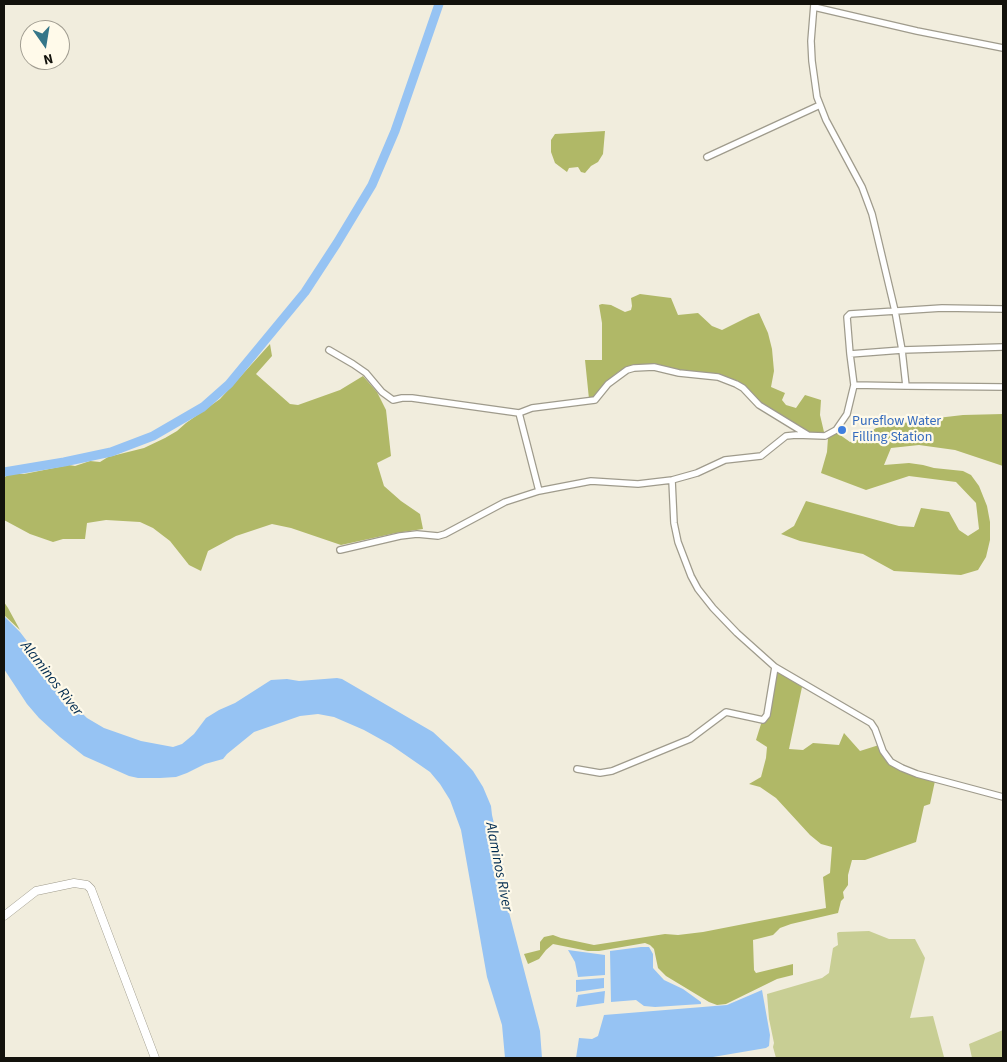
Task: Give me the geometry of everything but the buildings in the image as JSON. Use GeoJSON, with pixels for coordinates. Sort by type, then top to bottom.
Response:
{"type":"FeatureCollection","features":[{"type":"Feature","properties":{"kind":"street"},"geometry":{"type":"LineString","coordinates":[[906,386],[895,310],[872,214],[862,188],[820,105],[814,80],[810,41],[814,6],[943,37],[1003,48]]}},
{"type":"Feature","properties":{"kind":"street"},"geometry":{"type":"LineString","coordinates":[[708,157],[820,105]]}},
{"type":"Feature","properties":{"kind":"street"},"geometry":{"type":"LineString","coordinates":[[340,550],[400,536],[417,534],[438,536],[505,502],[540,491],[591,481],[638,484],[672,480],[697,473],[725,460],[761,456],[786,436],[825,436],[840,425],[847,414],[854,386],[848,315],[942,308],[1003,309]]}},
{"type":"Feature","properties":{"kind":"street"},"geometry":{"type":"LineString","coordinates":[[850,354],[902,350],[1003,347]]}},
{"type":"Feature","properties":{"kind":"street"},"geometry":{"type":"LineString","coordinates":[[329,350],[366,373],[382,392],[393,400],[412,398],[519,413],[532,408],[596,400],[608,384],[627,370],[640,367],[654,367],[679,373],[718,378],[736,384],[759,405],[809,436]]}},
{"type":"Feature","properties":{"kind":"street"},"geometry":{"type":"LineString","coordinates":[[854,386],[1003,387]]}},
{"type":"Feature","properties":{"kind":"street"},"geometry":{"type":"LineString","coordinates":[[519,413],[540,491]]}},
{"type":"Feature","properties":{"kind":"street"},"geometry":{"type":"LineString","coordinates":[[672,480],[672,506],[678,542],[698,589],[719,614],[774,667],[871,723],[876,729],[886,756],[891,762],[902,768],[1003,796]]}},
{"type":"Feature","properties":{"kind":"street"},"geometry":{"type":"LineString","coordinates":[[577,769],[600,773],[612,771],[690,739],[726,712],[763,720],[766,715],[774,667]]}},
{"type":"Feature","properties":{"kind":"street"},"geometry":{"type":"LineString","coordinates":[[4,916],[36,891],[74,883],[87,885],[91,890],[154,1058]]}},
{"type":"Feature","properties":{"kind":"green space"},"geometry":{"type":"Polygon","coordinates":[[[605,131],[603,154],[598,162],[585,173],[581,172],[578,167],[569,168],[567,172],[555,163],[551,152],[551,140],[555,134],[605,131]]]}},
{"type":"Feature","properties":{"kind":"green space"},"geometry":{"type":"Polygon","coordinates":[[[640,294],[671,298],[678,315],[698,313],[712,326],[722,330],[759,313],[768,333],[772,349],[774,371],[771,387],[785,393],[782,400],[786,405],[796,408],[805,395],[821,400],[820,415],[824,432],[814,434],[805,430],[759,402],[738,381],[721,375],[676,371],[656,365],[629,366],[606,382],[596,398],[589,399],[585,360],[602,360],[602,323],[599,305],[611,305],[625,312],[631,310],[631,298],[640,294]]]}},
{"type":"Feature","properties":{"kind":"green space"},"geometry":{"type":"Polygon","coordinates":[[[270,344],[272,356],[256,374],[290,404],[298,405],[340,390],[363,376],[377,392],[386,410],[391,456],[377,463],[384,486],[420,514],[423,529],[341,545],[291,528],[272,524],[236,536],[208,551],[201,571],[189,565],[170,541],[153,528],[140,522],[106,520],[87,523],[85,539],[63,539],[53,542],[30,534],[4,520],[4,478],[8,474],[24,474],[69,465],[75,466],[90,461],[100,462],[108,457],[144,448],[165,438],[220,399],[270,344]]]}},
{"type":"Feature","properties":{"kind":"green space"},"geometry":{"type":"Polygon","coordinates":[[[1003,414],[1003,466],[955,450],[919,445],[891,448],[884,465],[909,463],[963,471],[971,475],[979,486],[987,506],[990,522],[990,540],[986,557],[978,570],[961,575],[894,571],[863,554],[800,541],[781,534],[794,526],[806,501],[899,526],[914,527],[921,508],[949,512],[959,530],[968,536],[979,529],[976,503],[956,482],[909,476],[866,490],[821,473],[827,452],[828,438],[836,432],[850,442],[860,439],[876,428],[963,415],[1003,414]]]}},
{"type":"Feature","properties":{"kind":"green space"},"geometry":{"type":"Polygon","coordinates":[[[4,602],[8,608],[20,630],[4,615],[4,602]]]}},
{"type":"Feature","properties":{"kind":"green space"},"geometry":{"type":"Polygon","coordinates":[[[776,670],[802,687],[789,749],[803,750],[813,743],[839,745],[844,733],[860,751],[879,745],[890,764],[935,781],[930,804],[924,806],[916,842],[865,860],[852,860],[848,875],[848,885],[843,892],[844,898],[841,901],[838,913],[791,924],[780,928],[773,935],[753,940],[754,970],[756,973],[793,964],[793,975],[777,979],[726,1004],[717,1005],[709,1002],[666,976],[658,968],[654,949],[645,943],[599,951],[588,951],[553,944],[539,959],[528,964],[524,954],[540,950],[540,942],[544,937],[553,935],[594,945],[665,934],[678,935],[703,932],[826,908],[823,877],[830,873],[832,847],[821,844],[810,835],[776,798],[760,787],[749,784],[761,777],[766,758],[767,747],[756,740],[761,724],[768,718],[776,670]]]}},
{"type":"Feature","properties":{"kind":"green space"},"geometry":{"type":"Polygon","coordinates":[[[869,931],[889,939],[915,939],[925,958],[910,1018],[933,1016],[944,1057],[776,1058],[769,1019],[767,994],[822,978],[829,973],[833,948],[838,945],[837,933],[869,931]]]}},
{"type":"Feature","properties":{"kind":"green space"},"geometry":{"type":"Polygon","coordinates":[[[1003,1030],[1003,1058],[972,1058],[969,1044],[1003,1030]]]}},
{"type":"Feature","properties":{"kind":"water","name":"Alaminos River"},"geometry":{"type":"Polygon","coordinates":[[[4,616],[30,645],[55,687],[87,718],[104,728],[141,741],[173,747],[182,744],[194,734],[206,718],[235,703],[271,680],[287,679],[299,681],[342,679],[433,732],[473,771],[483,787],[491,806],[503,862],[505,897],[540,1031],[542,1058],[505,1058],[502,1025],[487,977],[461,830],[450,800],[430,772],[391,745],[364,730],[334,717],[318,714],[300,716],[254,732],[223,759],[205,764],[176,777],[138,778],[129,776],[84,756],[39,718],[27,704],[4,669],[4,616]]]}},
{"type":"Feature","properties":{"kind":"water"},"geometry":{"type":"Polygon","coordinates":[[[649,947],[653,954],[653,968],[664,980],[683,989],[701,1002],[701,1004],[655,1007],[644,1006],[636,1000],[611,1002],[610,951],[649,947]]]}},
{"type":"Feature","properties":{"kind":"water"},"geometry":{"type":"Polygon","coordinates":[[[568,950],[605,955],[605,975],[578,977],[575,962],[568,950]]]}},
{"type":"Feature","properties":{"kind":"water"},"geometry":{"type":"Polygon","coordinates":[[[604,978],[604,988],[576,992],[576,980],[604,978]]]}},
{"type":"Feature","properties":{"kind":"water"},"geometry":{"type":"Polygon","coordinates":[[[762,990],[770,1035],[769,1046],[766,1048],[707,1058],[576,1058],[579,1038],[592,1039],[598,1036],[604,1015],[727,1005],[762,990]]]}},
{"type":"Feature","properties":{"kind":"water"},"geometry":{"type":"Polygon","coordinates":[[[605,991],[604,1003],[576,1007],[578,995],[605,991]]]}},
{"type":"Feature","properties":{"kind":"waterway"},"geometry":{"type":"LineString","coordinates":[[4,472],[111,452],[153,436],[203,407],[229,384],[305,292],[372,185],[395,131],[439,4]]}},
{"type":"Feature","properties":{"kind":"place","name":"Pureflow Water Filling Station"},"geometry":{"type":"Point","coordinates":[842,430]}}]}
